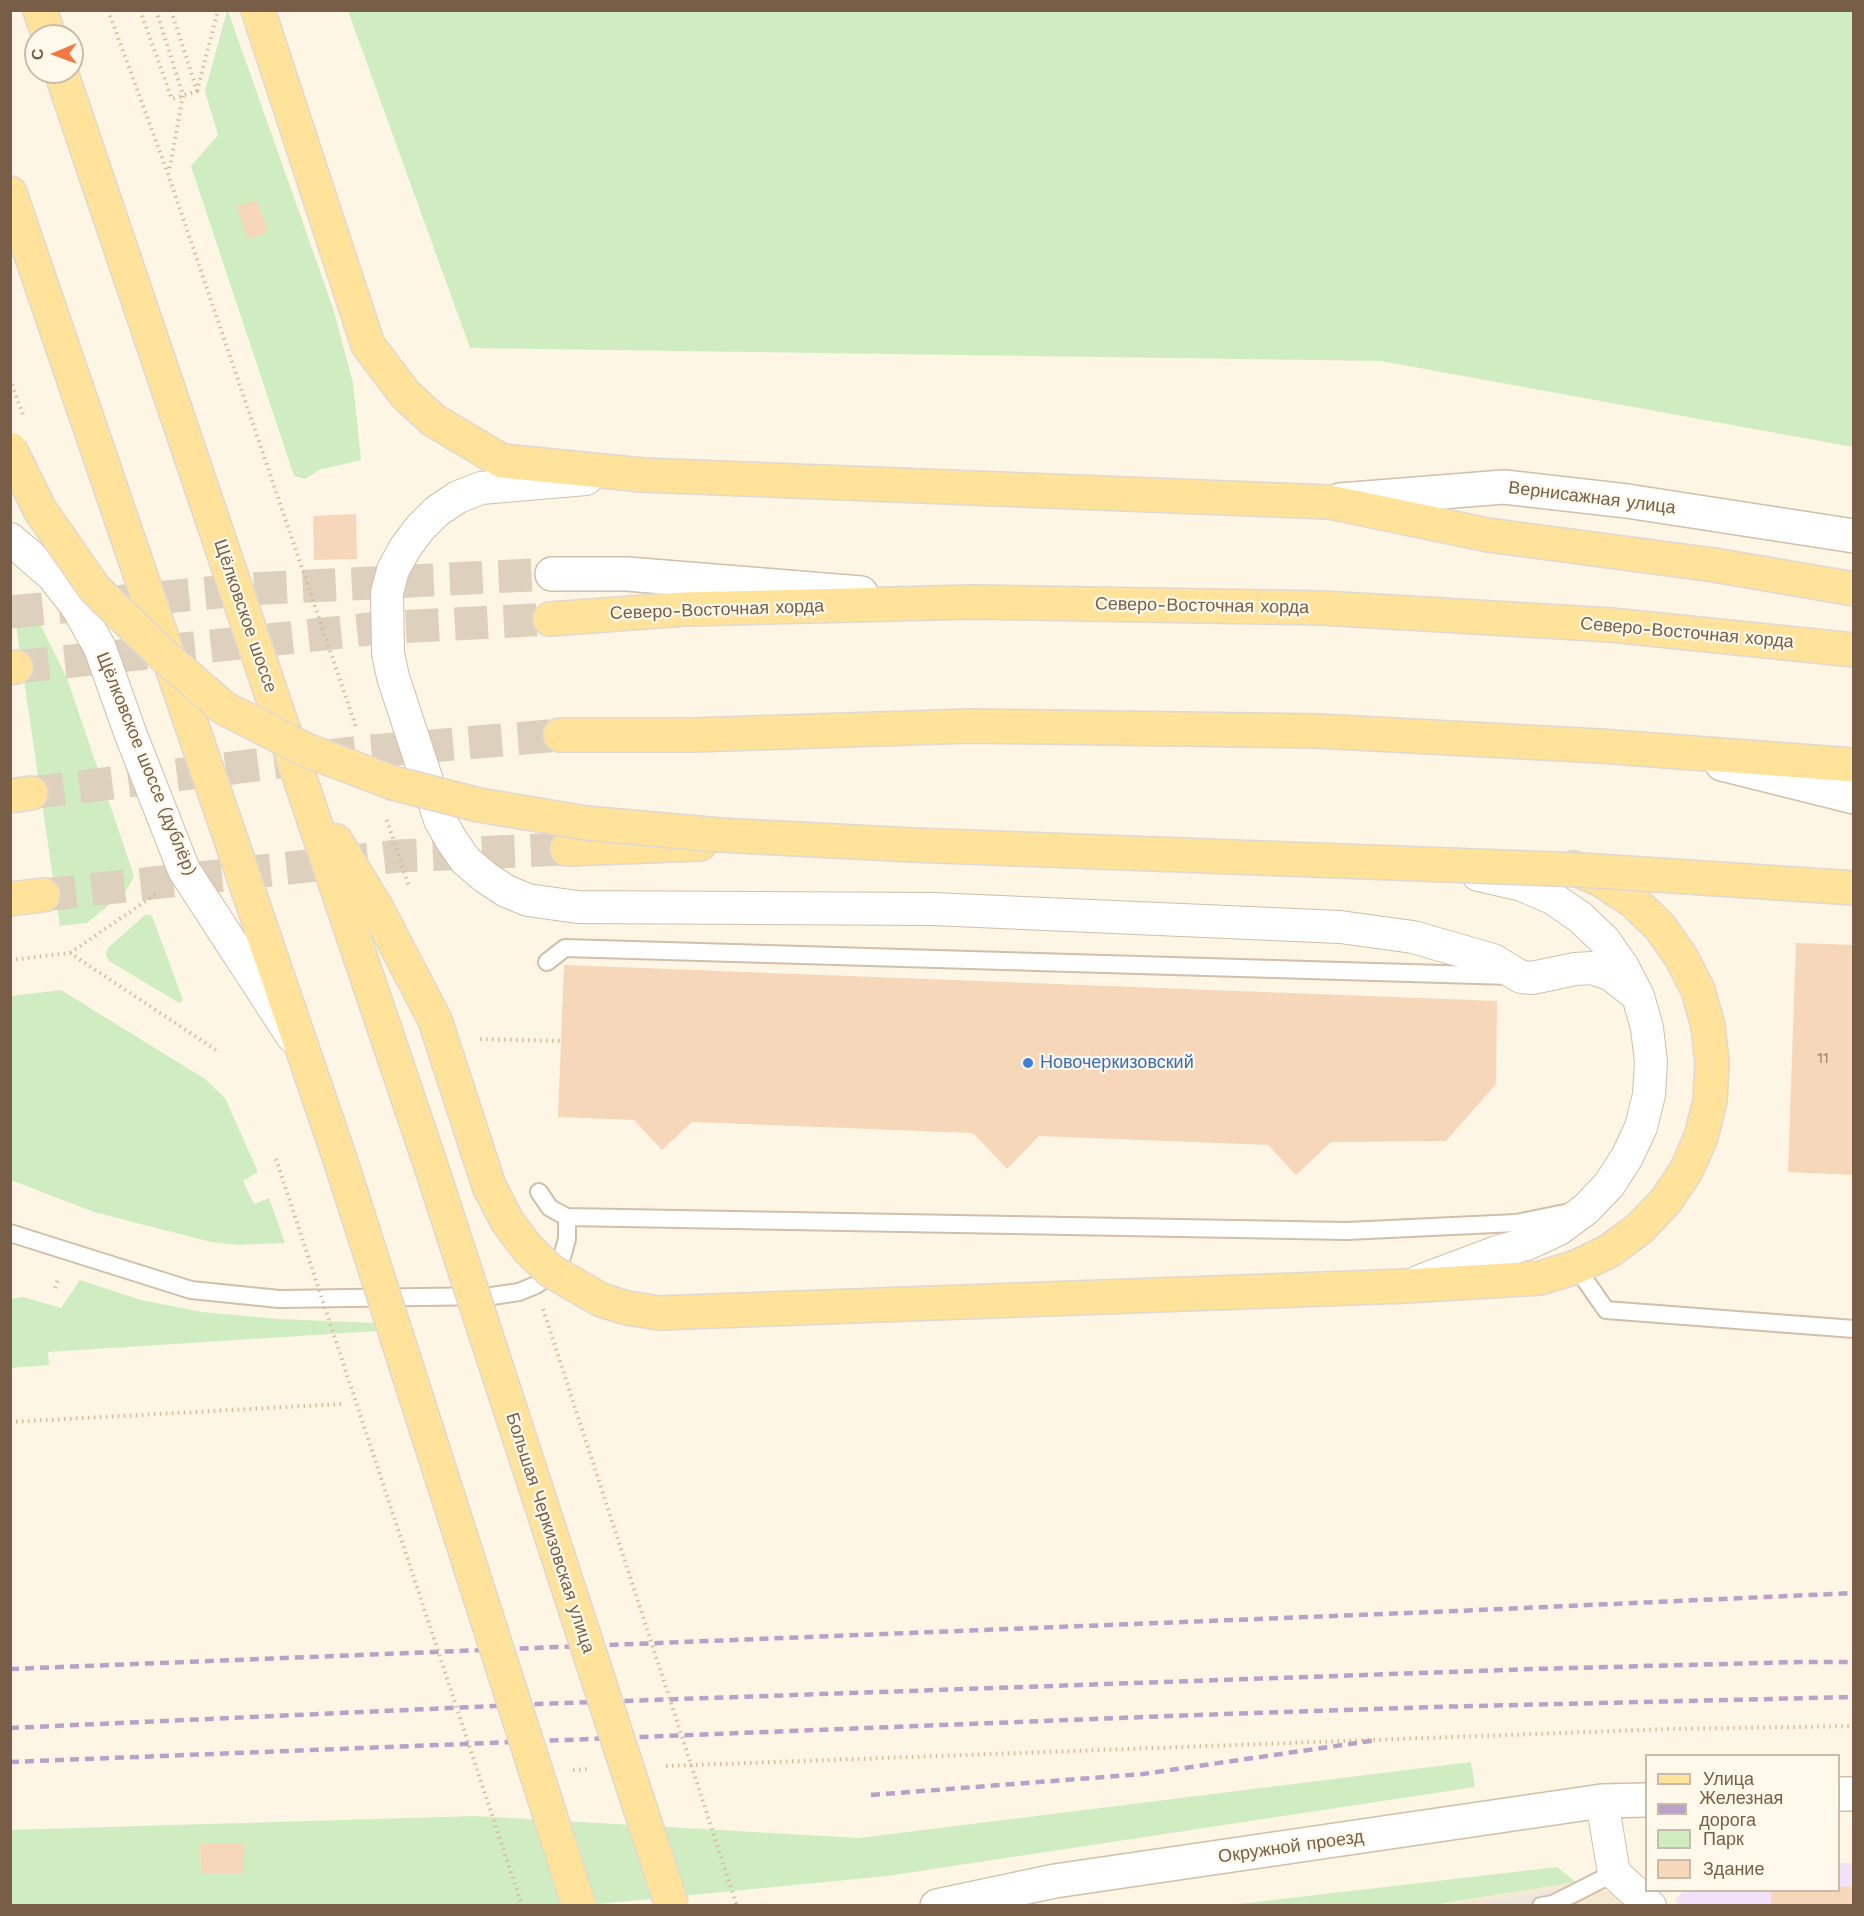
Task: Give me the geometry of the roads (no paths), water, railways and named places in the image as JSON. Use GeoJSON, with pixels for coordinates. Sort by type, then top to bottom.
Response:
{"type":"FeatureCollection","features":[{"type":"Feature","properties":{"kind":"main road"},"geometry":{"type":"LineString","coordinates":[[258,10],[368,345],[405,394],[433,420],[502,461],[644,475],[1329,501],[1488,535],[1714,565],[1854,589]]}},
{"type":"Feature","properties":{"kind":"main road","name":"Щёлковское шоссе"},"geometry":{"type":"LineString","coordinates":[[65,84],[429,1160]]}},
{"type":"Feature","properties":{"kind":"main road"},"geometry":{"type":"LineString","coordinates":[[10,193],[340,1159],[579,1905]]}},
{"type":"Feature","properties":{"kind":"main road"},"geometry":{"type":"LineString","coordinates":[[10,449],[40,510],[95,589],[163,655],[225,708],[316,754],[393,783],[478,805],[586,823],[720,835],[1582,870],[1854,888]]}},
{"type":"Feature","properties":{"kind":"main road","name":"Северо-Восточная хорда"},"geometry":{"type":"LineString","coordinates":[[550,619],[685,609],[973,602],[1334,608],[1611,625],[1854,650]]}},
{"type":"Feature","properties":{"kind":"main road"},"geometry":{"type":"LineString","coordinates":[[560,735],[693,735],[995,726],[1318,731],[1600,746],[1854,765]]}},
{"type":"Feature","properties":{"kind":"main road"},"geometry":{"type":"LineString","coordinates":[[300,780],[376,907],[435,1020],[489,1186],[507,1221],[528,1248],[551,1271],[601,1300],[627,1308],[659,1313],[1407,1286],[1540,1278],[1576,1267],[1609,1251],[1639,1229],[1665,1202],[1686,1171],[1701,1137],[1710,1101],[1712,1063],[1708,1026],[1698,990],[1681,957],[1659,927],[1633,901],[1601,880],[1568,865],[1531,856],[1494,854],[1380,856],[918,845],[722,843],[567,849]]}},
{"type":"Feature","properties":{"kind":"main road"},"geometry":{"type":"LineString","coordinates":[[10,899],[43,895]]}},
{"type":"Feature","properties":{"kind":"main road","name":"Большая Черкизовская улица"},"geometry":{"type":"LineString","coordinates":[[429,1160],[672,1905]]}},
{"type":"Feature","properties":{"kind":"street"},"geometry":{"type":"LineString","coordinates":[[644,475],[481,488],[458,497],[437,511],[405,548],[393,570],[387,593],[388,653],[393,677],[440,819],[466,861],[506,891],[528,900],[577,907],[933,909],[1340,927],[1413,936],[1493,960],[1521,976],[1532,978],[1575,969],[1592,968],[1610,974],[1638,996]]}},
{"type":"Feature","properties":{"kind":"street","name":"Вернисажная улица"},"geometry":{"type":"LineString","coordinates":[[1329,501],[1504,487],[1627,501],[1854,536]]}},
{"type":"Feature","properties":{"kind":"street","name":"Щёлковское шоссе (дублёр)"},"geometry":{"type":"LineString","coordinates":[[10,539],[51,575],[83,617],[100,648],[184,870],[307,1060]]}},
{"type":"Feature","properties":{"kind":"street"},"geometry":{"type":"LineString","coordinates":[[552,574],[627,574],[973,602]]}},
{"type":"Feature","properties":{"kind":"street"},"geometry":{"type":"LineString","coordinates":[[1676,753],[1854,797]]}},
{"type":"Feature","properties":{"kind":"street"},"geometry":{"type":"LineString","coordinates":[[1380,856],[1511,882],[1552,898],[1580,917],[1604,940],[1623,967],[1638,996],[1647,1028],[1649,1050],[1649,1095],[1641,1127],[1627,1157],[1609,1185],[1586,1209],[1559,1229],[1529,1243],[1497,1252],[1407,1286]]}},
{"type":"Feature","properties":{"kind":"street","name":"Окружной проезд"},"geometry":{"type":"LineString","coordinates":[[937,1905],[1055,1881],[1602,1801],[1645,1800]]}},
{"type":"Feature","properties":{"kind":"street"},"geometry":{"type":"LineString","coordinates":[[1602,1801],[1614,1873],[1650,1905]]}},
{"type":"Feature","properties":{"kind":"lane"},"geometry":{"type":"LineString","coordinates":[[547,962],[565,948],[1521,976]]}},
{"type":"Feature","properties":{"kind":"lane"},"geometry":{"type":"LineString","coordinates":[[539,1191],[550,1208],[567,1217],[1347,1231],[1516,1223],[1586,1209]]}},
{"type":"Feature","properties":{"kind":"lane"},"geometry":{"type":"LineString","coordinates":[[10,1233],[190,1290],[279,1299],[492,1296],[519,1292],[536,1285],[550,1275],[562,1257],[567,1239],[567,1217]]}},
{"type":"Feature","properties":{"kind":"lane"},"geometry":{"type":"LineString","coordinates":[[1576,1267],[1606,1310],[1854,1329]]}},
{"type":"Feature","properties":{"kind":"lane"},"geometry":{"type":"LineString","coordinates":[[1541,1905],[1553,1904],[1614,1873]]}},
{"type":"Feature","properties":{"kind":"tunnel"},"geometry":{"type":"LineString","coordinates":[[10,612],[249,589],[552,574]]}},
{"type":"Feature","properties":{"kind":"tunnel"},"geometry":{"type":"LineString","coordinates":[[16,667],[379,628],[550,619]]}},
{"type":"Feature","properties":{"kind":"tunnel"},"geometry":{"type":"LineString","coordinates":[[31,793],[360,752],[560,735]]}},
{"type":"Feature","properties":{"kind":"tunnel"},"geometry":{"type":"LineString","coordinates":[[43,895],[398,856],[567,849]]}},
{"type":"Feature","properties":{"kind":"railway"},"geometry":{"type":"LineString","coordinates":[[10,1669],[1854,1593]]}},
{"type":"Feature","properties":{"kind":"railway"},"geometry":{"type":"LineString","coordinates":[[10,1728],[538,1704],[1534,1669],[1854,1662]]}},
{"type":"Feature","properties":{"kind":"railway"},"geometry":{"type":"LineString","coordinates":[[10,1762],[1169,1716],[1854,1697]]}},
{"type":"Feature","properties":{"kind":"railway"},"geometry":{"type":"LineString","coordinates":[[871,1795],[1143,1774],[1377,1740]]}},
{"type":"Feature","properties":{"kind":"place","name":"Новочеркизовский"},"geometry":{"type":"Point","coordinates":[1028,1063]}}]}
